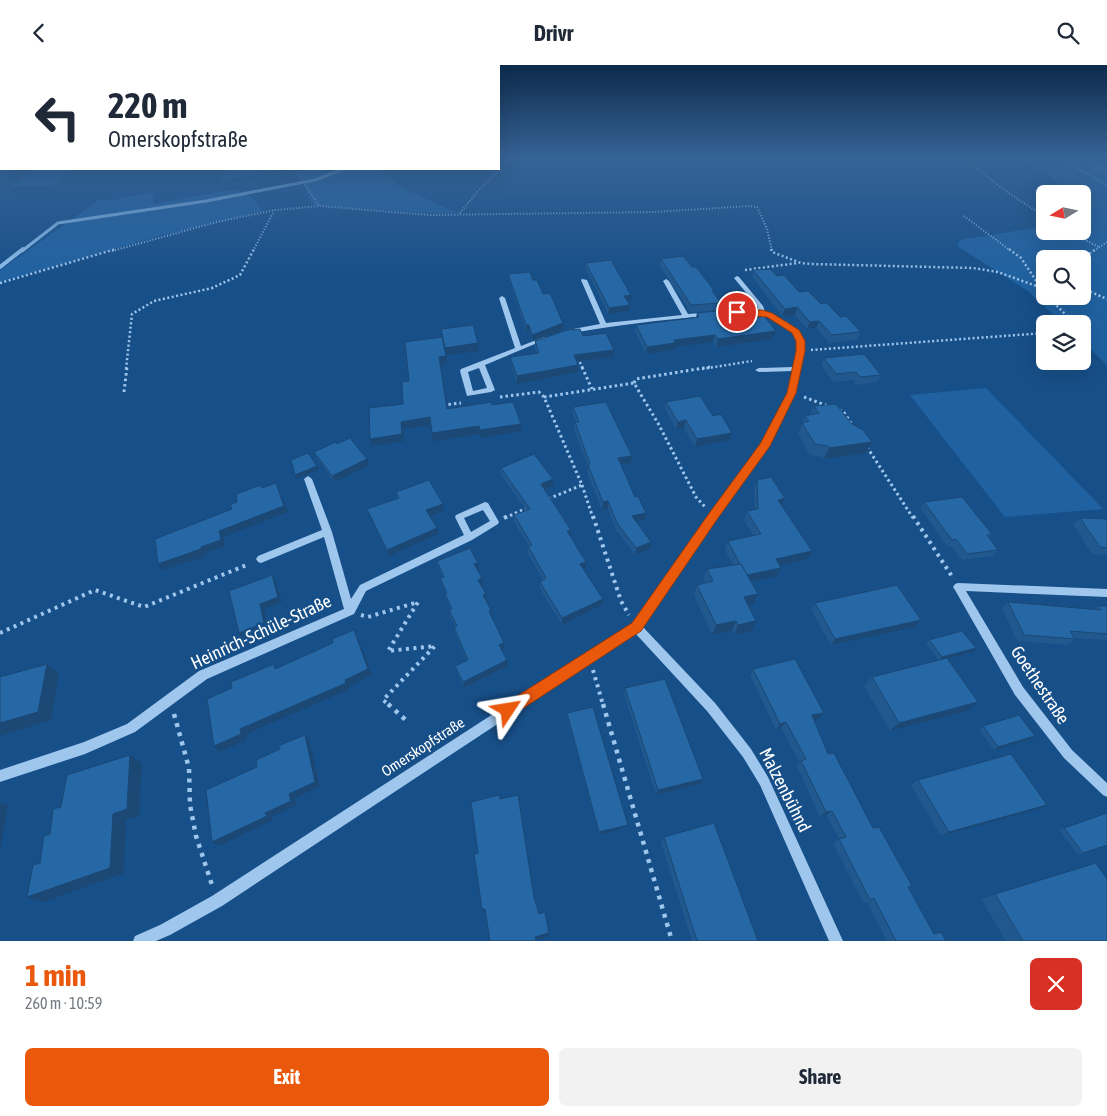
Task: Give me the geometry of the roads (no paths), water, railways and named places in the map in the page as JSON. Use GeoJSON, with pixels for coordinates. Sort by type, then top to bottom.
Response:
{"type":"FeatureCollection","features":[{"type":"Feature","properties":{"kind":"street"},"geometry":{"type":"LineString","coordinates":[[481,364],[491,390],[470,395],[464,371],[481,364],[558,334],[604,325],[686,316],[737,312],[762,313],[761,307],[738,278]]}},
{"type":"Feature","properties":{"kind":"street"},"geometry":{"type":"LineString","coordinates":[[584,280],[604,325]]}},
{"type":"Feature","properties":{"kind":"street"},"geometry":{"type":"LineString","coordinates":[[666,281],[686,316]]}},
{"type":"Feature","properties":{"kind":"street"},"geometry":{"type":"LineString","coordinates":[[502,298],[520,349]]}},
{"type":"Feature","properties":{"kind":"street","name":"Omerskopfstraße"},"geometry":{"type":"LineString","coordinates":[[140,941],[165,930],[217,901],[636,627],[765,446],[792,393],[800,351],[800,341],[796,332],[785,323],[762,313]]}},
{"type":"Feature","properties":{"kind":"street"},"geometry":{"type":"LineString","coordinates":[[759,370],[796,369]]}},
{"type":"Feature","properties":{"kind":"street","name":"Heinrich-Schüle-Straße"},"geometry":{"type":"LineString","coordinates":[[308,479],[327,532],[350,611]]}},
{"type":"Feature","properties":{"kind":"street","name":"Heinrich-Schüle-Straße"},"geometry":{"type":"LineString","coordinates":[[0,776],[85,748],[131,728],[203,675],[350,611],[363,588],[469,537],[495,522],[485,505],[459,517],[469,537]]}},
{"type":"Feature","properties":{"kind":"street"},"geometry":{"type":"LineString","coordinates":[[261,559],[327,532]]}},
{"type":"Feature","properties":{"kind":"street","name":"Goethestraße"},"geometry":{"type":"LineString","coordinates":[[1107,593],[958,587],[1019,691],[1068,754],[1107,791]]}},
{"type":"Feature","properties":{"kind":"street","name":"Malzenbühnd"},"geometry":{"type":"LineString","coordinates":[[636,627],[711,707],[747,753],[764,781],[836,941]]}},
{"type":"Feature","properties":{"kind":"waterway"},"geometry":{"type":"LineString","coordinates":[[22,251],[58,223],[227,197]]}},
{"type":"Feature","properties":{"kind":"waterway"},"geometry":{"type":"LineString","coordinates":[[0,267],[23,249]]}}]}
